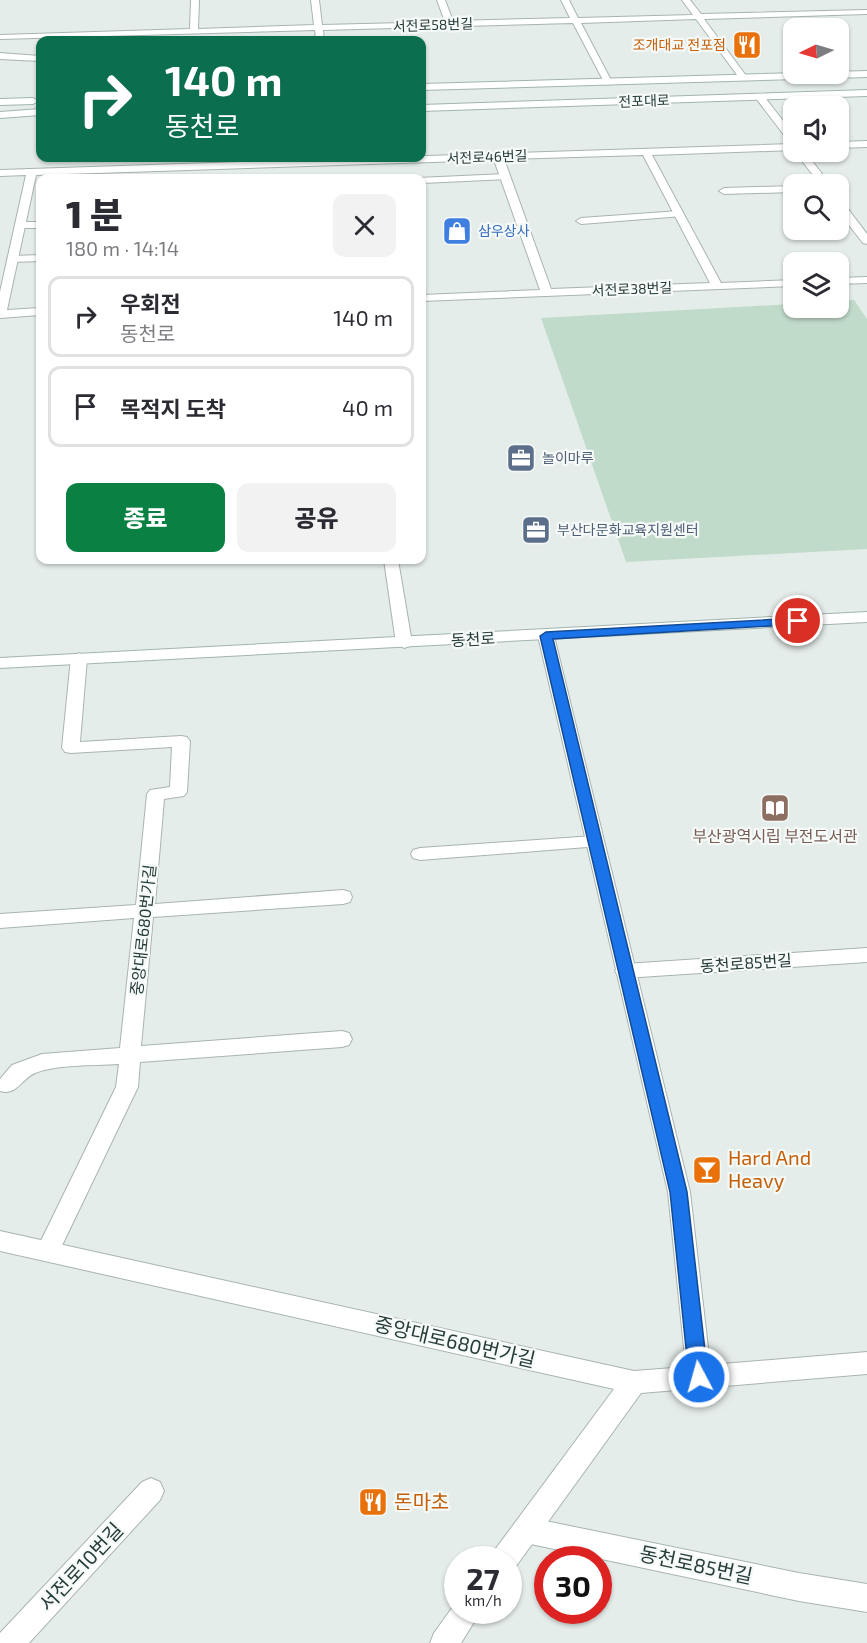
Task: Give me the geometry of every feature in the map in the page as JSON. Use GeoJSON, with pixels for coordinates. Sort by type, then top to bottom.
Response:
{"type":"FeatureCollection","features":[{"type":"Feature","properties":{"kind":"street"},"geometry":{"type":"LineString","coordinates":[[194,31],[195,0]]}},
{"type":"Feature","properties":{"kind":"street"},"geometry":{"type":"LineString","coordinates":[[315,0],[320,36]]}},
{"type":"Feature","properties":{"kind":"street"},"geometry":{"type":"LineString","coordinates":[[441,0],[450,24]]}},
{"type":"Feature","properties":{"kind":"street"},"geometry":{"type":"LineString","coordinates":[[565,0],[608,82]]}},
{"type":"Feature","properties":{"kind":"street"},"geometry":{"type":"LineString","coordinates":[[686,0],[743,77]]}},
{"type":"Feature","properties":{"kind":"street"},"geometry":{"type":"LineString","coordinates":[[832,0],[845,13]]}},
{"type":"Feature","properties":{"kind":"street","name":"서전로58번길"},"geometry":{"type":"LineString","coordinates":[[0,37],[867,12]]}},
{"type":"Feature","properties":{"kind":"street"},"geometry":{"type":"LineString","coordinates":[[0,56],[36,59]]}},
{"type":"Feature","properties":{"kind":"street","name":"전포대로"},"geometry":{"type":"LineString","coordinates":[[426,87],[867,74]]}},
{"type":"Feature","properties":{"kind":"street","name":"전포대로"},"geometry":{"type":"LineString","coordinates":[[426,108],[867,93]]}},
{"type":"Feature","properties":{"kind":"street"},"geometry":{"type":"LineString","coordinates":[[760,97],[783,127]]}},
{"type":"Feature","properties":{"kind":"street"},"geometry":{"type":"LineString","coordinates":[[0,102],[36,101]]}},
{"type":"Feature","properties":{"kind":"street"},"geometry":{"type":"LineString","coordinates":[[0,115],[36,112]]}},
{"type":"Feature","properties":{"kind":"street"},"geometry":{"type":"LineString","coordinates":[[0,122],[36,122]]}},
{"type":"Feature","properties":{"kind":"street"},"geometry":{"type":"LineString","coordinates":[[849,145],[867,144]]}},
{"type":"Feature","properties":{"kind":"street","name":"서전로46번길"},"geometry":{"type":"LineString","coordinates":[[426,160],[783,147]]}},
{"type":"Feature","properties":{"kind":"street"},"geometry":{"type":"LineString","coordinates":[[646,152],[717,286]]}},
{"type":"Feature","properties":{"kind":"street"},"geometry":{"type":"LineString","coordinates":[[498,157],[547,293]]}},
{"type":"Feature","properties":{"kind":"street","name":"서전로46번길"},"geometry":{"type":"LineString","coordinates":[[0,173],[359,162]]}},
{"type":"Feature","properties":{"kind":"street"},"geometry":{"type":"LineString","coordinates":[[808,162],[817,174]]}},
{"type":"Feature","properties":{"kind":"street"},"geometry":{"type":"LineString","coordinates":[[32,172],[0,314],[36,312]]}},
{"type":"Feature","properties":{"kind":"street"},"geometry":{"type":"LineString","coordinates":[[426,180],[506,177]]}},
{"type":"Feature","properties":{"kind":"street"},"geometry":{"type":"LineString","coordinates":[[724,191],[783,189]]}},
{"type":"Feature","properties":{"kind":"street"},"geometry":{"type":"LineString","coordinates":[[581,221],[679,214]]}},
{"type":"Feature","properties":{"kind":"street"},"geometry":{"type":"LineString","coordinates":[[849,217],[867,241]]}},
{"type":"Feature","properties":{"kind":"street"},"geometry":{"type":"LineString","coordinates":[[20,225],[36,225]]}},
{"type":"Feature","properties":{"kind":"street"},"geometry":{"type":"LineString","coordinates":[[12,259],[36,258]]}},
{"type":"Feature","properties":{"kind":"street"},"geometry":{"type":"LineString","coordinates":[[849,281],[867,280]]}},
{"type":"Feature","properties":{"kind":"street","name":"서전로38번길"},"geometry":{"type":"LineString","coordinates":[[426,298],[783,283]]}},
{"type":"Feature","properties":{"kind":"street"},"geometry":{"type":"LineString","coordinates":[[393,564],[404,643]]}},
{"type":"Feature","properties":{"kind":"street","name":"동천로"},"geometry":{"type":"LineString","coordinates":[[0,663],[867,618]]}},
{"type":"Feature","properties":{"kind":"street"},"geometry":{"type":"LineString","coordinates":[[546,636],[679,1192],[699,1377]]}},
{"type":"Feature","properties":{"kind":"street","name":"중앙대로680번가길"},"geometry":{"type":"LineString","coordinates":[[48,1251],[127,1087],[156,794],[178,792],[181,741],[71,748],[79,658]]}},
{"type":"Feature","properties":{"kind":"street"},"geometry":{"type":"LineString","coordinates":[[420,854],[594,842]]}},
{"type":"Feature","properties":{"kind":"street"},"geometry":{"type":"LineString","coordinates":[[0,921],[343,897]]}},
{"type":"Feature","properties":{"kind":"street","name":"동천로85번길"},"geometry":{"type":"LineString","coordinates":[[625,971],[867,955]]}},
{"type":"Feature","properties":{"kind":"street"},"geometry":{"type":"LineString","coordinates":[[7,1085],[19,1071],[42,1062],[342,1039]]}},
{"type":"Feature","properties":{"kind":"street","name":"중앙대로680번가길"},"geometry":{"type":"LineString","coordinates":[[0,1241],[633,1382],[867,1363]]}},
{"type":"Feature","properties":{"kind":"street"},"geometry":{"type":"LineString","coordinates":[[514,1546],[633,1382]]}},
{"type":"Feature","properties":{"kind":"street","name":"서전로10번길"},"geometry":{"type":"LineString","coordinates":[[10,1643],[151,1491]]}},
{"type":"Feature","properties":{"kind":"street","name":"동천로85번길"},"geometry":{"type":"LineString","coordinates":[[526,1530],[867,1598]]}},
{"type":"Feature","properties":{"kind":"street"},"geometry":{"type":"LineString","coordinates":[[444,1643],[458,1624]]}},
{"type":"Feature","properties":{"kind":"green space"},"geometry":{"type":"Polygon","coordinates":[[[849,300],[854,300],[867,319],[867,549],[626,562],[541,318],[783,305],[783,318],[849,318],[849,300]]]}},
{"type":"Feature","properties":{"kind":"place","name":"조개대교 전포점"},"geometry":{"type":"Point","coordinates":[747,45]}},
{"type":"Feature","properties":{"kind":"place","name":"삼우상사"},"geometry":{"type":"Point","coordinates":[457,231]}},
{"type":"Feature","properties":{"kind":"place","name":"놀이마루"},"geometry":{"type":"Point","coordinates":[521,458]}},
{"type":"Feature","properties":{"kind":"place","name":"부산다문화교육지원센터"},"geometry":{"type":"Point","coordinates":[536,530]}},
{"type":"Feature","properties":{"kind":"place","name":"부산광역시립 부전도서관"},"geometry":{"type":"Point","coordinates":[775,808]}},
{"type":"Feature","properties":{"kind":"place","name":"Hard And Heavy"},"geometry":{"type":"Point","coordinates":[707,1170]}},
{"type":"Feature","properties":{"kind":"place","name":"돈마초"},"geometry":{"type":"Point","coordinates":[373,1502]}},
{"type":"Feature","properties":{"kind":"route"},"geometry":{"type":"LineString","coordinates":[[699,1377],[679,1192],[546,636],[798,621]]}}]}
